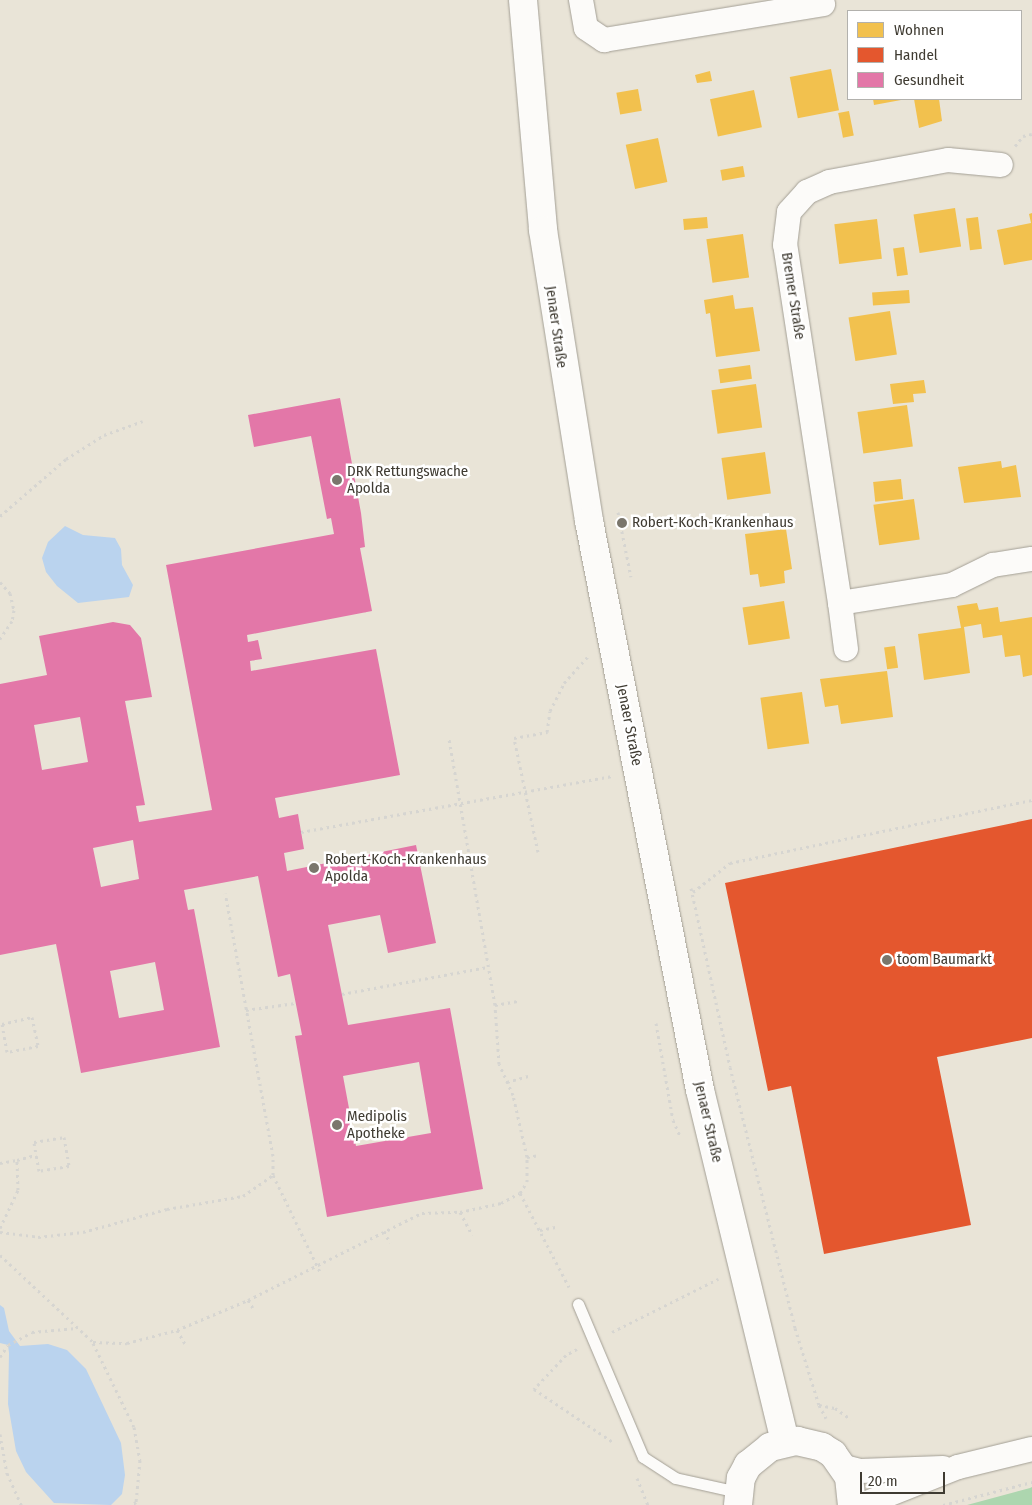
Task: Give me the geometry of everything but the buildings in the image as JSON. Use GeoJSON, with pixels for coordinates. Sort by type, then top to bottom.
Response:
{"type":"FeatureCollection","features":[{"type":"Feature","properties":{"kind":"main road","name":"Jenaer Straße"},"geometry":{"type":"LineString","coordinates":[[524,0],[534,133],[554,313],[589,521],[700,1090],[784,1442]]}},
{"type":"Feature","properties":{"kind":"main road"},"geometry":{"type":"LineString","coordinates":[[738,1498],[741,1478],[758,1455],[784,1442],[809,1442],[822,1447],[844,1468],[853,1492],[852,1505]]}},
{"type":"Feature","properties":{"kind":"street"},"geometry":{"type":"LineString","coordinates":[[581,0],[586,28],[604,40],[823,4]]}},
{"type":"Feature","properties":{"kind":"street","name":"Bremer Straße"},"geometry":{"type":"LineString","coordinates":[[846,649],[785,245],[789,212],[807,192],[829,182],[948,160],[1001,165]]}},
{"type":"Feature","properties":{"kind":"street"},"geometry":{"type":"LineString","coordinates":[[840,602],[952,585],[994,564],[1032,559]]}},
{"type":"Feature","properties":{"kind":"street"},"geometry":{"type":"LineString","coordinates":[[862,1505],[958,1467],[1032,1448]]}},
{"type":"Feature","properties":{"kind":"street"},"geometry":{"type":"LineString","coordinates":[[844,1468],[860,1471],[958,1467]]}},
{"type":"Feature","properties":{"kind":"lane"},"geometry":{"type":"LineString","coordinates":[[578,1304],[592,1342],[643,1457],[675,1478],[738,1498]]}},
{"type":"Feature","properties":{"kind":"path"},"geometry":{"type":"LineString","coordinates":[[0,516],[66,459],[104,435],[143,421]]}},
{"type":"Feature","properties":{"kind":"path"},"geometry":{"type":"LineString","coordinates":[[0,582],[10,593],[14,610],[12,621],[0,639]]}},
{"type":"Feature","properties":{"kind":"path"},"geometry":{"type":"LineString","coordinates":[[538,852],[514,738],[547,732],[550,711],[564,683],[582,659],[594,652]]}},
{"type":"Feature","properties":{"kind":"path"},"geometry":{"type":"LineString","coordinates":[[93,1342],[127,1343],[177,1330],[248,1300],[422,1213],[460,1212],[501,1203],[520,1193],[527,1182],[527,1157],[507,1082],[498,1064],[495,1005],[449,739]]}},
{"type":"Feature","properties":{"kind":"path"},"geometry":{"type":"LineString","coordinates":[[301,832],[638,770]]}},
{"type":"Feature","properties":{"kind":"path"},"geometry":{"type":"LineString","coordinates":[[693,892],[730,863],[1032,800]]}},
{"type":"Feature","properties":{"kind":"path"},"geometry":{"type":"LineString","coordinates":[[690,884],[730,1067],[795,1328],[819,1406],[829,1421]]}},
{"type":"Feature","properties":{"kind":"path"},"geometry":{"type":"LineString","coordinates":[[225,893],[273,1156],[273,1175],[321,1274]]}},
{"type":"Feature","properties":{"kind":"path"},"geometry":{"type":"LineString","coordinates":[[342,994],[488,967]]}},
{"type":"Feature","properties":{"kind":"path"},"geometry":{"type":"LineString","coordinates":[[495,1005],[518,1001]]}},
{"type":"Feature","properties":{"kind":"path"},"geometry":{"type":"LineString","coordinates":[[246,1010],[296,1003]]}},
{"type":"Feature","properties":{"kind":"path"},"geometry":{"type":"LineString","coordinates":[[655,1013],[673,1120],[684,1145]]}},
{"type":"Feature","properties":{"kind":"path"},"geometry":{"type":"LineString","coordinates":[[32,1017],[38,1046],[8,1052],[2,1038],[2,1024],[32,1017]]}},
{"type":"Feature","properties":{"kind":"path"},"geometry":{"type":"LineString","coordinates":[[507,1082],[528,1076]]}},
{"type":"Feature","properties":{"kind":"path"},"geometry":{"type":"LineString","coordinates":[[64,1137],[68,1166],[39,1170],[36,1155],[34,1142],[64,1137]]}},
{"type":"Feature","properties":{"kind":"path"},"geometry":{"type":"LineString","coordinates":[[0,1163],[36,1155]]}},
{"type":"Feature","properties":{"kind":"path"},"geometry":{"type":"LineString","coordinates":[[527,1157],[540,1155]]}},
{"type":"Feature","properties":{"kind":"path"},"geometry":{"type":"LineString","coordinates":[[0,1228],[18,1190],[17,1160]]}},
{"type":"Feature","properties":{"kind":"path"},"geometry":{"type":"LineString","coordinates":[[0,1232],[38,1237],[83,1232],[167,1209],[243,1196],[273,1175]]}},
{"type":"Feature","properties":{"kind":"path"},"geometry":{"type":"LineString","coordinates":[[520,1193],[578,1304]]}},
{"type":"Feature","properties":{"kind":"path"},"geometry":{"type":"LineString","coordinates":[[460,1212],[472,1235]]}},
{"type":"Feature","properties":{"kind":"path"},"geometry":{"type":"LineString","coordinates":[[540,1230],[556,1227]]}},
{"type":"Feature","properties":{"kind":"path"},"geometry":{"type":"LineString","coordinates":[[384,1231],[390,1243]]}},
{"type":"Feature","properties":{"kind":"path"},"geometry":{"type":"LineString","coordinates":[[0,1255],[93,1342],[134,1427],[140,1460],[137,1503],[132,1505]]}},
{"type":"Feature","properties":{"kind":"path"},"geometry":{"type":"LineString","coordinates":[[616,1446],[611,1439],[534,1388],[566,1355],[721,1278],[719,1268]]}},
{"type":"Feature","properties":{"kind":"path"},"geometry":{"type":"LineString","coordinates":[[248,1300],[253,1308]]}},
{"type":"Feature","properties":{"kind":"path"},"geometry":{"type":"LineString","coordinates":[[0,1357],[8,1345],[32,1332],[77,1328]]}},
{"type":"Feature","properties":{"kind":"path"},"geometry":{"type":"LineString","coordinates":[[177,1330],[185,1344]]}},
{"type":"Feature","properties":{"kind":"path"},"geometry":{"type":"LineString","coordinates":[[819,1406],[835,1408],[851,1419]]}},
{"type":"Feature","properties":{"kind":"path"},"geometry":{"type":"LineString","coordinates":[[0,1434],[7,1473],[21,1505]]}},
{"type":"Feature","properties":{"kind":"path"},"geometry":{"type":"LineString","coordinates":[[635,1476],[645,1491],[648,1505]]}},
{"type":"Feature","properties":{"kind":"path"},"geometry":{"type":"LineString","coordinates":[[943,1505],[1032,1482]]}},
{"type":"Feature","properties":{"kind":"green space"},"geometry":{"type":"Polygon","coordinates":[[[1032,1487],[1032,1505],[967,1505],[1030,1488],[1032,1487]]]}},
{"type":"Feature","properties":{"kind":"water"},"geometry":{"type":"Polygon","coordinates":[[[65,526],[83,535],[115,538],[121,549],[122,565],[133,585],[129,597],[78,603],[57,586],[46,572],[42,558],[48,542],[65,526]]]}},
{"type":"Feature","properties":{"kind":"water"},"geometry":{"type":"Polygon","coordinates":[[[0,1305],[4,1308],[9,1331],[20,1346],[48,1344],[67,1350],[86,1369],[121,1443],[125,1475],[122,1494],[111,1505],[54,1503],[26,1472],[16,1451],[8,1404],[9,1353],[8,1345],[0,1343],[0,1305]]]}},
{"type":"Feature","properties":{"kind":"place","name":"DRK Rettungswache Apolda"},"geometry":{"type":"Point","coordinates":[337,480]}},
{"type":"Feature","properties":{"kind":"place","name":"Robert-Koch-Krankenhaus"},"geometry":{"type":"Point","coordinates":[622,523]}},
{"type":"Feature","properties":{"kind":"place","name":"Robert-Koch-Krankenhaus Apolda"},"geometry":{"type":"Point","coordinates":[314,868]}},
{"type":"Feature","properties":{"kind":"place","name":"toom Baumarkt"},"geometry":{"type":"Point","coordinates":[887,960]}},
{"type":"Feature","properties":{"kind":"place","name":"Medipolis Apotheke"},"geometry":{"type":"Point","coordinates":[337,1125]}}]}
